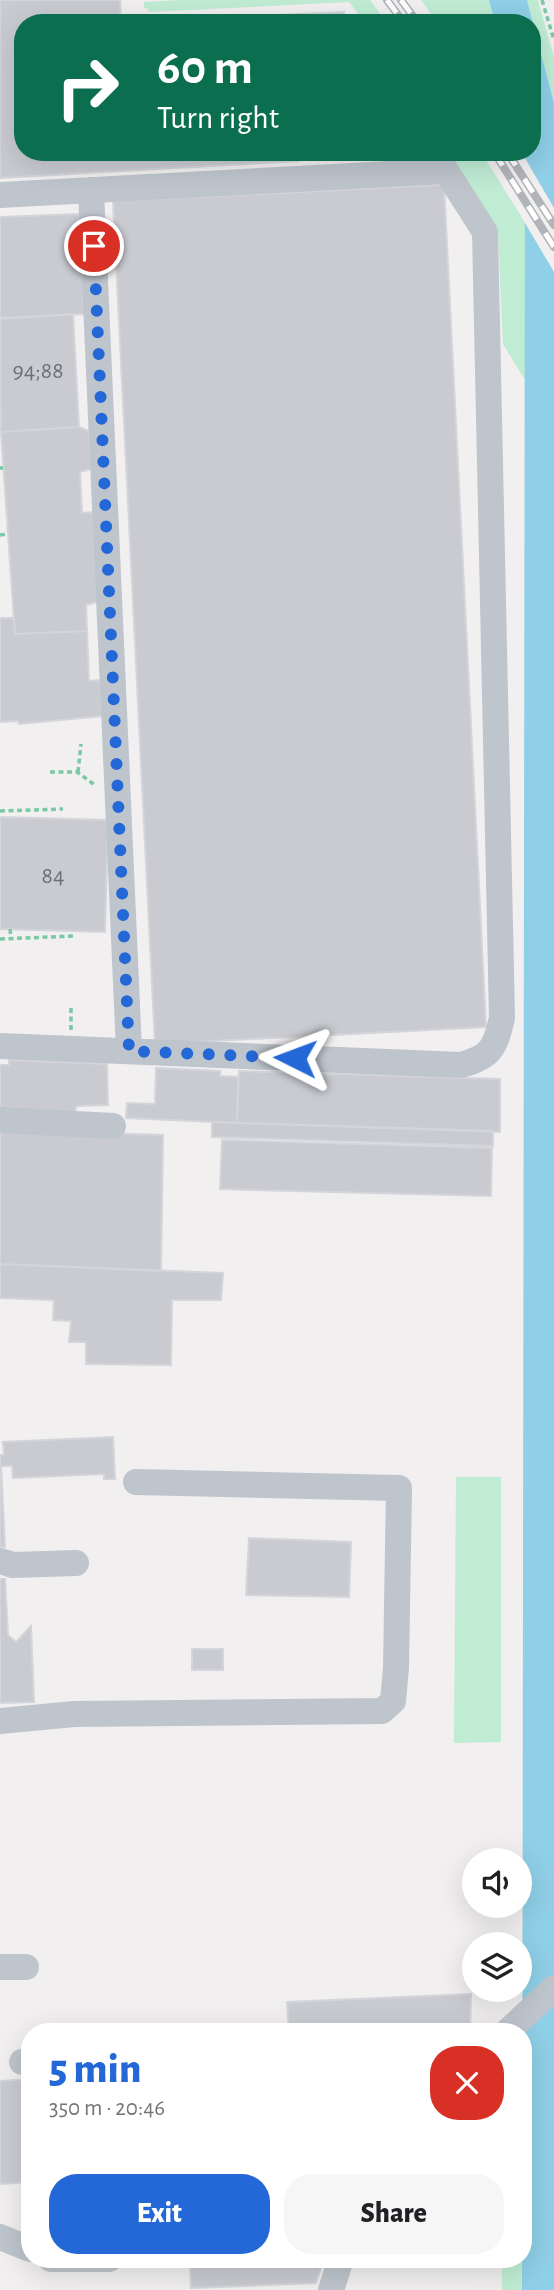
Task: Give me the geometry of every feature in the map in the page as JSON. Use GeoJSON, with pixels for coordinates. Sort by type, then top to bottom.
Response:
{"type":"FeatureCollection","features":[{"type":"Feature","properties":{"kind":"street"},"geometry":{"type":"LineString","coordinates":[[0,195],[440,162],[485,232],[502,1018],[496,1043],[482,1059],[461,1065],[0,1046]]}},
{"type":"Feature","properties":{"kind":"street"},"geometry":{"type":"LineString","coordinates":[[91,190],[129,1051]]}},
{"type":"Feature","properties":{"kind":"street"},"geometry":{"type":"LineString","coordinates":[[0,1120],[113,1126]]}},
{"type":"Feature","properties":{"kind":"street"},"geometry":{"type":"LineString","coordinates":[[0,1721],[74,1714],[382,1711],[393,1701],[399,1488],[135,1482]]}},
{"type":"Feature","properties":{"kind":"street"},"geometry":{"type":"LineString","coordinates":[[0,1561],[13,1564],[76,1563]]}},
{"type":"Feature","properties":{"kind":"street"},"geometry":{"type":"LineString","coordinates":[[516,2023],[554,1988]]}},
{"type":"Feature","properties":{"kind":"street"},"geometry":{"type":"LineString","coordinates":[[0,2237],[21,2245]]}},
{"type":"Feature","properties":{"kind":"street"},"geometry":{"type":"LineString","coordinates":[[331,2290],[338,2268]]}},
{"type":"Feature","properties":{"kind":"path"},"geometry":{"type":"LineString","coordinates":[[542,0],[554,40]]}},
{"type":"Feature","properties":{"kind":"path"},"geometry":{"type":"LineString","coordinates":[[0,535],[8,534]]}},
{"type":"Feature","properties":{"kind":"path"},"geometry":{"type":"LineString","coordinates":[[78,772],[81,744]]}},
{"type":"Feature","properties":{"kind":"path"},"geometry":{"type":"LineString","coordinates":[[50,772],[78,772],[91,779],[98,794]]}},
{"type":"Feature","properties":{"kind":"path"},"geometry":{"type":"LineString","coordinates":[[0,811],[63,809]]}},
{"type":"Feature","properties":{"kind":"path"},"geometry":{"type":"LineString","coordinates":[[10,929],[11,938]]}},
{"type":"Feature","properties":{"kind":"path"},"geometry":{"type":"LineString","coordinates":[[0,939],[75,936]]}},
{"type":"Feature","properties":{"kind":"path"},"geometry":{"type":"LineString","coordinates":[[71,1007],[71,1033]]}},
{"type":"Feature","properties":{"kind":"green space"},"geometry":{"type":"Polygon","coordinates":[[[370,0],[380,14],[358,14],[349,2],[148,12],[149,9],[144,8],[144,2],[370,0]]]}},
{"type":"Feature","properties":{"kind":"green space"},"geometry":{"type":"Polygon","coordinates":[[[421,0],[489,0],[493,14],[431,14],[421,0]]]}},
{"type":"Feature","properties":{"kind":"green space"},"geometry":{"type":"Polygon","coordinates":[[[527,0],[538,0],[554,57],[554,103],[541,53],[541,14],[531,14],[527,0]]]}},
{"type":"Feature","properties":{"kind":"green space"},"geometry":{"type":"Polygon","coordinates":[[[455,161],[487,161],[526,224],[525,380],[503,344],[498,233],[455,161]]]}},
{"type":"Feature","properties":{"kind":"green space"},"geometry":{"type":"Polygon","coordinates":[[[456,1477],[501,1477],[501,1742],[454,1743],[456,1477]]]}},
{"type":"Feature","properties":{"kind":"green space"},"geometry":{"type":"Polygon","coordinates":[[[502,2268],[522,2268],[522,2290],[502,2290],[502,2268]]]}},
{"type":"Feature","properties":{"kind":"water"},"geometry":{"type":"Polygon","coordinates":[[[489,0],[527,0],[531,14],[493,14],[489,0]]]}},
{"type":"Feature","properties":{"kind":"water"},"geometry":{"type":"Polygon","coordinates":[[[541,53],[554,103],[554,2290],[522,2290],[522,2268],[532,2268],[532,2023],[522,2023],[522,2002],[532,2002],[532,1932],[523,1932],[523,1918],[532,1918],[532,1848],[523,1848],[525,161],[541,161],[541,53]]]}},
{"type":"Feature","properties":{"kind":"pier"},"geometry":{"type":"Polygon","coordinates":[[[522,161],[527,161],[554,208],[554,272],[522,218],[522,161]]]}},
{"type":"Feature","properties":{"kind":"building"},"geometry":{"type":"Polygon","coordinates":[[[0,0],[120,0],[121,14],[14,14],[14,161],[298,161],[0,178],[0,0]]]}},
{"type":"Feature","properties":{"kind":"building"},"geometry":{"type":"Polygon","coordinates":[[[344,12],[344,14],[299,14],[344,12]]]}},
{"type":"Feature","properties":{"kind":"building"},"geometry":{"type":"Polygon","coordinates":[[[444,185],[486,1027],[155,1044],[113,201],[444,185]]]}},
{"type":"Feature","properties":{"kind":"building"},"geometry":{"type":"Polygon","coordinates":[[[80,214],[84,314],[0,318],[0,217],[80,214]]]}},
{"type":"Feature","properties":{"kind":"building"},"geometry":{"type":"Polygon","coordinates":[[[73,314],[79,427],[1,432],[0,319],[73,314]]]}},
{"type":"Feature","properties":{"kind":"building"},"geometry":{"type":"Polygon","coordinates":[[[79,427],[89,431],[91,469],[80,472],[82,513],[93,512],[97,602],[86,605],[87,631],[15,634],[1,432],[79,427]]]}},
{"type":"Feature","properties":{"kind":"building"},"geometry":{"type":"Polygon","coordinates":[[[0,618],[14,618],[15,634],[87,631],[89,681],[100,680],[102,716],[19,724],[18,721],[0,722],[0,618]]]}},
{"type":"Feature","properties":{"kind":"building"},"geometry":{"type":"Polygon","coordinates":[[[0,817],[108,820],[105,932],[0,929],[0,817]]]}},
{"type":"Feature","properties":{"kind":"building"},"geometry":{"type":"Polygon","coordinates":[[[9,1060],[107,1064],[108,1105],[76,1106],[75,1117],[0,1116],[0,1065],[9,1065],[9,1060]]]}},
{"type":"Feature","properties":{"kind":"building"},"geometry":{"type":"Polygon","coordinates":[[[156,1068],[220,1071],[220,1076],[238,1077],[237,1123],[126,1118],[127,1103],[155,1104],[156,1068]]]}},
{"type":"Feature","properties":{"kind":"building"},"geometry":{"type":"Polygon","coordinates":[[[239,1071],[500,1079],[500,1132],[237,1123],[239,1071]]]}},
{"type":"Feature","properties":{"kind":"building"},"geometry":{"type":"Polygon","coordinates":[[[212,1122],[493,1131],[493,1146],[212,1137],[212,1122]]]}},
{"type":"Feature","properties":{"kind":"building"},"geometry":{"type":"Polygon","coordinates":[[[0,1130],[163,1135],[161,1271],[0,1264],[0,1130]]]}},
{"type":"Feature","properties":{"kind":"building"},"geometry":{"type":"Polygon","coordinates":[[[222,1140],[492,1148],[491,1196],[220,1189],[222,1140]]]}},
{"type":"Feature","properties":{"kind":"building"},"geometry":{"type":"Polygon","coordinates":[[[0,1264],[223,1273],[221,1300],[172,1300],[171,1365],[86,1364],[86,1342],[69,1342],[71,1321],[53,1320],[54,1300],[0,1298],[0,1264]]]}},
{"type":"Feature","properties":{"kind":"building"},"geometry":{"type":"Polygon","coordinates":[[[113,1437],[115,1479],[104,1479],[104,1474],[13,1478],[12,1466],[1,1466],[5,1547],[0,1547],[0,1455],[4,1455],[3,1442],[113,1437]]]}},
{"type":"Feature","properties":{"kind":"building"},"geometry":{"type":"Polygon","coordinates":[[[249,1538],[351,1542],[349,1597],[246,1595],[249,1538]]]}},
{"type":"Feature","properties":{"kind":"building"},"geometry":{"type":"Polygon","coordinates":[[[0,1579],[5,1579],[8,1635],[16,1642],[31,1626],[34,1702],[0,1703],[0,1579]]]}},
{"type":"Feature","properties":{"kind":"building"},"geometry":{"type":"Polygon","coordinates":[[[192,1649],[223,1649],[223,1670],[192,1670],[192,1649]]]}},
{"type":"Feature","properties":{"kind":"building"},"geometry":{"type":"Polygon","coordinates":[[[462,1994],[462,2002],[471,2002],[470,2023],[288,2023],[287,2002],[462,1994]]]}},
{"type":"Feature","properties":{"kind":"building"},"geometry":{"type":"Polygon","coordinates":[[[21,2080],[21,2183],[0,2184],[0,2081],[21,2080]]]}},
{"type":"Feature","properties":{"kind":"building"},"geometry":{"type":"Polygon","coordinates":[[[190,2268],[321,2268],[316,2283],[191,2288],[190,2268]]]}},
{"type":"Feature","properties":{"kind":"railway"},"geometry":{"type":"LineString","coordinates":[[387,0],[397,14]]}},
{"type":"Feature","properties":{"kind":"railway"},"geometry":{"type":"LineString","coordinates":[[401,0],[411,14]]}},
{"type":"Feature","properties":{"kind":"railway"},"geometry":{"type":"LineString","coordinates":[[500,161],[554,247]]}},
{"type":"Feature","properties":{"kind":"railway"},"geometry":{"type":"LineString","coordinates":[[513,161],[554,225]]}},
{"type":"Feature","properties":{"kind":"route"},"geometry":{"type":"LineString","coordinates":[[94,246],[129,1051],[295,1058]]}}]}
